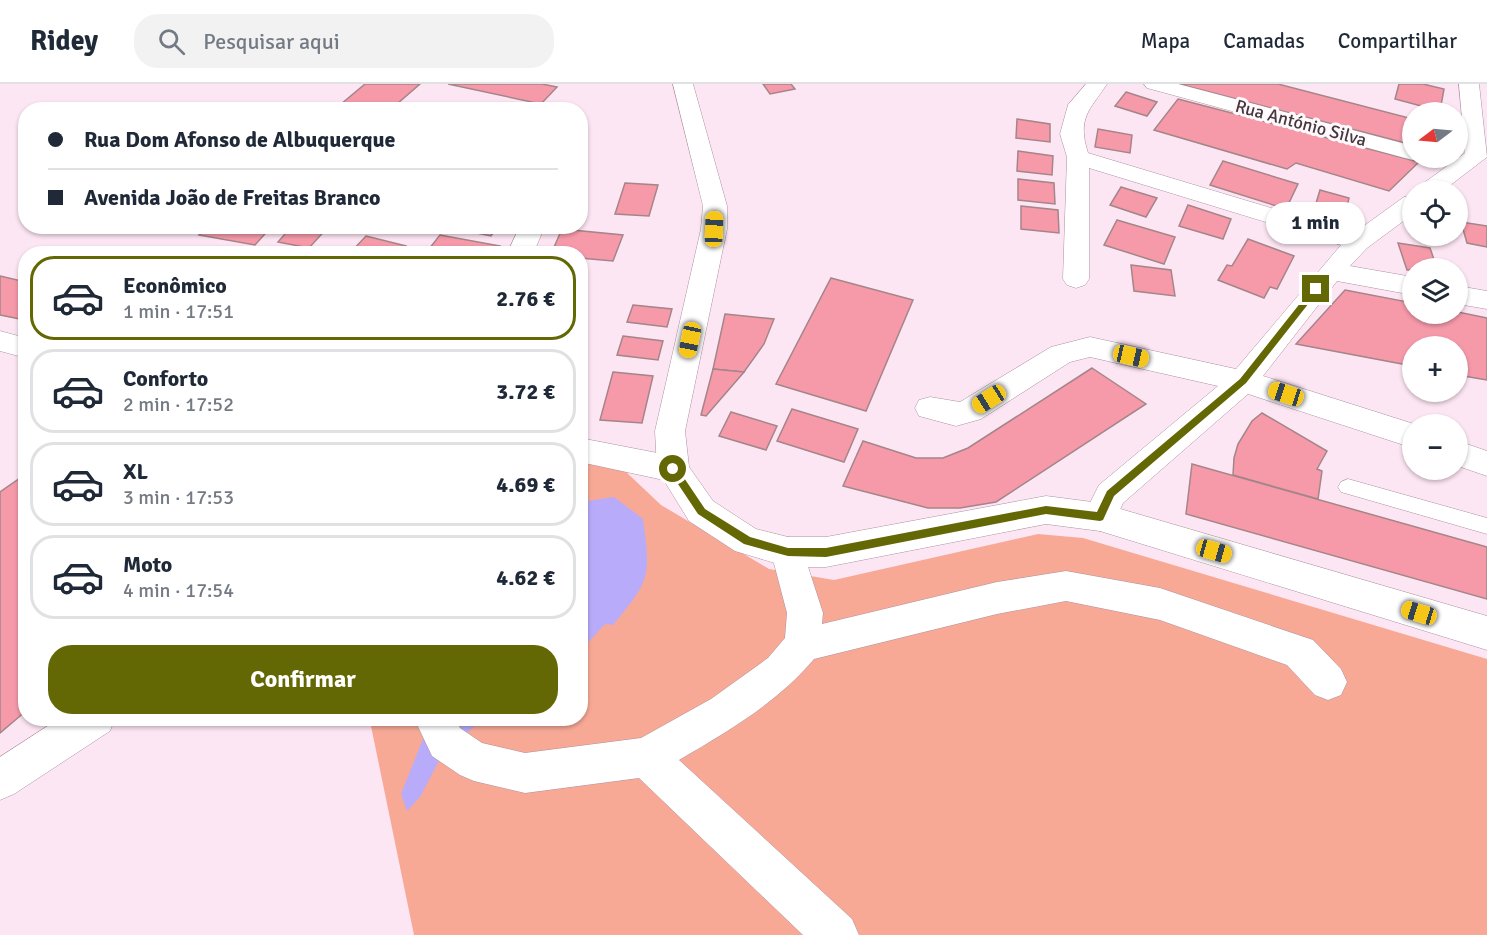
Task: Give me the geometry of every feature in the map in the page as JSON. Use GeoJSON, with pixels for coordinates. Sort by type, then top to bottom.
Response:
{"type":"FeatureCollection","features":[{"type":"Feature","properties":{"kind":"street"},"geometry":{"type":"LineString","coordinates":[[683,84],[714,206],[714,229],[670,429],[673,469],[701,512],[747,541],[788,552],[826,552],[1046,510],[1100,517],[1487,633]]}},
{"type":"Feature","properties":{"kind":"street"},"geometry":{"type":"LineString","coordinates":[[1076,279],[1078,157],[1071,134],[1078,105],[1097,84]]}},
{"type":"Feature","properties":{"kind":"street","name":"Rua António Silva"},"geometry":{"type":"LineString","coordinates":[[1154,84],[1402,150]]}},
{"type":"Feature","properties":{"kind":"street"},"geometry":{"type":"LineString","coordinates":[[1468,162],[1477,155],[1470,88]]}},
{"type":"Feature","properties":{"kind":"street"},"geometry":{"type":"LineString","coordinates":[[1078,157],[1358,242]]}},
{"type":"Feature","properties":{"kind":"street"},"geometry":{"type":"LineString","coordinates":[[1443,180],[1459,168]]}},
{"type":"Feature","properties":{"kind":"street"},"geometry":{"type":"LineString","coordinates":[[1100,517],[1111,494],[1243,381],[1331,271],[1358,242],[1402,210]]}},
{"type":"Feature","properties":{"kind":"street"},"geometry":{"type":"LineString","coordinates":[[1331,271],[1402,284]]}},
{"type":"Feature","properties":{"kind":"street"},"geometry":{"type":"LineString","coordinates":[[1468,297],[1487,300]]}},
{"type":"Feature","properties":{"kind":"street"},"geometry":{"type":"LineString","coordinates":[[0,341],[18,346]]}},
{"type":"Feature","properties":{"kind":"street"},"geometry":{"type":"LineString","coordinates":[[930,408],[956,415],[970,411],[1061,354],[1090,347],[1243,381],[1402,432]]}},
{"type":"Feature","properties":{"kind":"street"},"geometry":{"type":"LineString","coordinates":[[588,452],[673,469]]}},
{"type":"Feature","properties":{"kind":"street"},"geometry":{"type":"LineString","coordinates":[[1468,457],[1487,464]]}},
{"type":"Feature","properties":{"kind":"street"},"geometry":{"type":"LineString","coordinates":[[788,552],[805,613],[803,645]]}},
{"type":"Feature","properties":{"kind":"street"},"geometry":{"type":"LineString","coordinates":[[437,726],[446,742],[474,761],[525,772],[646,757],[725,712],[781,670],[803,645],[997,598],[1066,586],[1160,604],[1300,652],[1328,682]]}},
{"type":"Feature","properties":{"kind":"street"},"geometry":{"type":"LineString","coordinates":[[0,780],[84,726]]}},
{"type":"Feature","properties":{"kind":"street"},"geometry":{"type":"LineString","coordinates":[[646,757],[836,935]]}},
{"type":"Feature","properties":{"kind":"lane"},"geometry":{"type":"LineString","coordinates":[[1348,487],[1487,526]]}},
{"type":"Feature","properties":{"kind":"shaded area"},"geometry":{"type":"Polygon","coordinates":[[[588,463],[624,470],[661,505],[769,569],[834,580],[1038,534],[1083,538],[1487,659],[1487,935],[414,935],[371,726],[588,726],[588,463]]]}},
{"type":"Feature","properties":{"kind":"shaded area"},"geometry":{"type":"Polygon","coordinates":[[[614,497],[643,519],[647,566],[641,587],[634,598],[613,625],[605,624],[588,642],[588,501],[614,497]]]}},
{"type":"Feature","properties":{"kind":"shaded area"},"geometry":{"type":"Polygon","coordinates":[[[436,726],[474,726],[441,757],[420,797],[407,811],[401,794],[423,739],[436,726]]]}},
{"type":"Feature","properties":{"kind":"building"},"geometry":{"type":"Polygon","coordinates":[[[365,84],[420,84],[399,102],[344,102],[365,84]]]}},
{"type":"Feature","properties":{"kind":"building"},"geometry":{"type":"Polygon","coordinates":[[[448,84],[542,84],[557,87],[543,102],[532,102],[448,84]]]}},
{"type":"Feature","properties":{"kind":"building"},"geometry":{"type":"Polygon","coordinates":[[[763,84],[791,84],[795,89],[770,94],[763,84]]]}},
{"type":"Feature","properties":{"kind":"building"},"geometry":{"type":"Polygon","coordinates":[[[1179,84],[1278,84],[1402,116],[1402,142],[1179,84]]]}},
{"type":"Feature","properties":{"kind":"building"},"geometry":{"type":"Polygon","coordinates":[[[1399,84],[1423,84],[1444,89],[1442,102],[1406,102],[1395,99],[1399,84]]]}},
{"type":"Feature","properties":{"kind":"building"},"geometry":{"type":"Polygon","coordinates":[[[1126,92],[1157,102],[1147,116],[1115,106],[1126,92]]]}},
{"type":"Feature","properties":{"kind":"building"},"geometry":{"type":"Polygon","coordinates":[[[1178,99],[1402,158],[1402,168],[1413,168],[1389,191],[1296,163],[1287,169],[1154,130],[1178,99]]]}},
{"type":"Feature","properties":{"kind":"building"},"geometry":{"type":"Polygon","coordinates":[[[1017,119],[1050,124],[1050,142],[1016,138],[1017,119]]]}},
{"type":"Feature","properties":{"kind":"building"},"geometry":{"type":"Polygon","coordinates":[[[1098,129],[1132,135],[1130,153],[1095,147],[1098,129]]]}},
{"type":"Feature","properties":{"kind":"building"},"geometry":{"type":"Polygon","coordinates":[[[1018,151],[1053,156],[1052,175],[1017,171],[1018,151]]]}},
{"type":"Feature","properties":{"kind":"building"},"geometry":{"type":"Polygon","coordinates":[[[1223,161],[1298,184],[1286,209],[1210,185],[1223,161]]]}},
{"type":"Feature","properties":{"kind":"building"},"geometry":{"type":"Polygon","coordinates":[[[1018,179],[1054,183],[1055,204],[1018,200],[1018,179]]]}},
{"type":"Feature","properties":{"kind":"building"},"geometry":{"type":"Polygon","coordinates":[[[625,183],[658,185],[649,216],[615,214],[625,183]]]}},
{"type":"Feature","properties":{"kind":"building"},"geometry":{"type":"Polygon","coordinates":[[[1121,187],[1157,198],[1146,217],[1110,205],[1121,187]]]}},
{"type":"Feature","properties":{"kind":"building"},"geometry":{"type":"Polygon","coordinates":[[[1320,190],[1349,198],[1344,219],[1314,210],[1320,190]]]}},
{"type":"Feature","properties":{"kind":"building"},"geometry":{"type":"Polygon","coordinates":[[[1188,205],[1231,219],[1223,239],[1179,226],[1188,205]]]}},
{"type":"Feature","properties":{"kind":"building"},"geometry":{"type":"Polygon","coordinates":[[[1021,206],[1058,210],[1059,233],[1021,229],[1021,206]]]}},
{"type":"Feature","properties":{"kind":"building"},"geometry":{"type":"Polygon","coordinates":[[[1117,220],[1175,237],[1164,264],[1104,245],[1117,220]]]}},
{"type":"Feature","properties":{"kind":"building"},"geometry":{"type":"Polygon","coordinates":[[[1468,223],[1487,226],[1487,247],[1468,243],[1468,223]]]}},
{"type":"Feature","properties":{"kind":"building"},"geometry":{"type":"Polygon","coordinates":[[[588,232],[623,235],[613,261],[588,259],[588,246],[555,246],[560,234],[588,234],[588,232]]]}},
{"type":"Feature","properties":{"kind":"building"},"geometry":{"type":"Polygon","coordinates":[[[200,234],[265,234],[255,245],[200,234]]]}},
{"type":"Feature","properties":{"kind":"building"},"geometry":{"type":"Polygon","coordinates":[[[285,234],[322,234],[311,246],[278,242],[285,234]]]}},
{"type":"Feature","properties":{"kind":"building"},"geometry":{"type":"Polygon","coordinates":[[[440,235],[500,246],[431,246],[440,235]]]}},
{"type":"Feature","properties":{"kind":"building"},"geometry":{"type":"Polygon","coordinates":[[[366,236],[406,246],[357,246],[366,236]]]}},
{"type":"Feature","properties":{"kind":"building"},"geometry":{"type":"Polygon","coordinates":[[[1248,239],[1294,256],[1277,289],[1270,287],[1264,298],[1218,280],[1227,265],[1232,266],[1248,239]]]}},
{"type":"Feature","properties":{"kind":"building"},"geometry":{"type":"Polygon","coordinates":[[[1398,243],[1402,244],[1402,246],[1430,248],[1434,258],[1403,258],[1398,243]]]}},
{"type":"Feature","properties":{"kind":"building"},"geometry":{"type":"Polygon","coordinates":[[[1131,265],[1171,270],[1175,296],[1134,291],[1131,265]]]}},
{"type":"Feature","properties":{"kind":"building"},"geometry":{"type":"Polygon","coordinates":[[[0,276],[18,280],[18,319],[0,315],[0,276]]]}},
{"type":"Feature","properties":{"kind":"building"},"geometry":{"type":"Polygon","coordinates":[[[831,278],[913,300],[866,411],[776,384],[831,278]]]}},
{"type":"Feature","properties":{"kind":"building"},"geometry":{"type":"Polygon","coordinates":[[[1345,290],[1402,301],[1402,324],[1468,324],[1468,314],[1487,318],[1487,380],[1468,377],[1468,336],[1402,336],[1402,364],[1296,344],[1345,290]]]}},
{"type":"Feature","properties":{"kind":"building"},"geometry":{"type":"Polygon","coordinates":[[[633,305],[672,309],[667,327],[627,322],[633,305]]]}},
{"type":"Feature","properties":{"kind":"building"},"geometry":{"type":"Polygon","coordinates":[[[725,314],[774,319],[764,344],[744,372],[713,369],[725,314]]]}},
{"type":"Feature","properties":{"kind":"building"},"geometry":{"type":"Polygon","coordinates":[[[623,336],[663,341],[658,360],[617,355],[623,336]]]}},
{"type":"Feature","properties":{"kind":"building"},"geometry":{"type":"Polygon","coordinates":[[[1092,368],[1146,404],[996,502],[960,508],[928,508],[843,486],[863,441],[916,458],[943,458],[968,448],[1092,368]]]}},
{"type":"Feature","properties":{"kind":"building"},"geometry":{"type":"Polygon","coordinates":[[[713,369],[744,372],[706,416],[701,415],[713,369]]]}},
{"type":"Feature","properties":{"kind":"building"},"geometry":{"type":"Polygon","coordinates":[[[613,372],[653,376],[642,423],[600,420],[613,372]]]}},
{"type":"Feature","properties":{"kind":"building"},"geometry":{"type":"Polygon","coordinates":[[[792,409],[858,429],[844,462],[777,441],[792,409]]]}},
{"type":"Feature","properties":{"kind":"building"},"geometry":{"type":"Polygon","coordinates":[[[731,412],[777,426],[766,450],[719,436],[731,412]]]}},
{"type":"Feature","properties":{"kind":"building"},"geometry":{"type":"Polygon","coordinates":[[[1262,413],[1327,451],[1317,469],[1322,471],[1318,499],[1233,475],[1238,444],[1252,421],[1262,413]]]}},
{"type":"Feature","properties":{"kind":"building"},"geometry":{"type":"Polygon","coordinates":[[[1192,464],[1487,547],[1487,599],[1186,514],[1192,464]]]}},
{"type":"Feature","properties":{"kind":"building"},"geometry":{"type":"Polygon","coordinates":[[[18,480],[18,718],[0,733],[0,492],[18,480]]]}},
{"type":"Feature","properties":{"kind":"route"},"geometry":{"type":"LineString","coordinates":[[673,469],[701,512],[747,541],[788,552],[826,552],[1046,510],[1100,517],[1111,494],[1243,381],[1316,289]]}}]}
